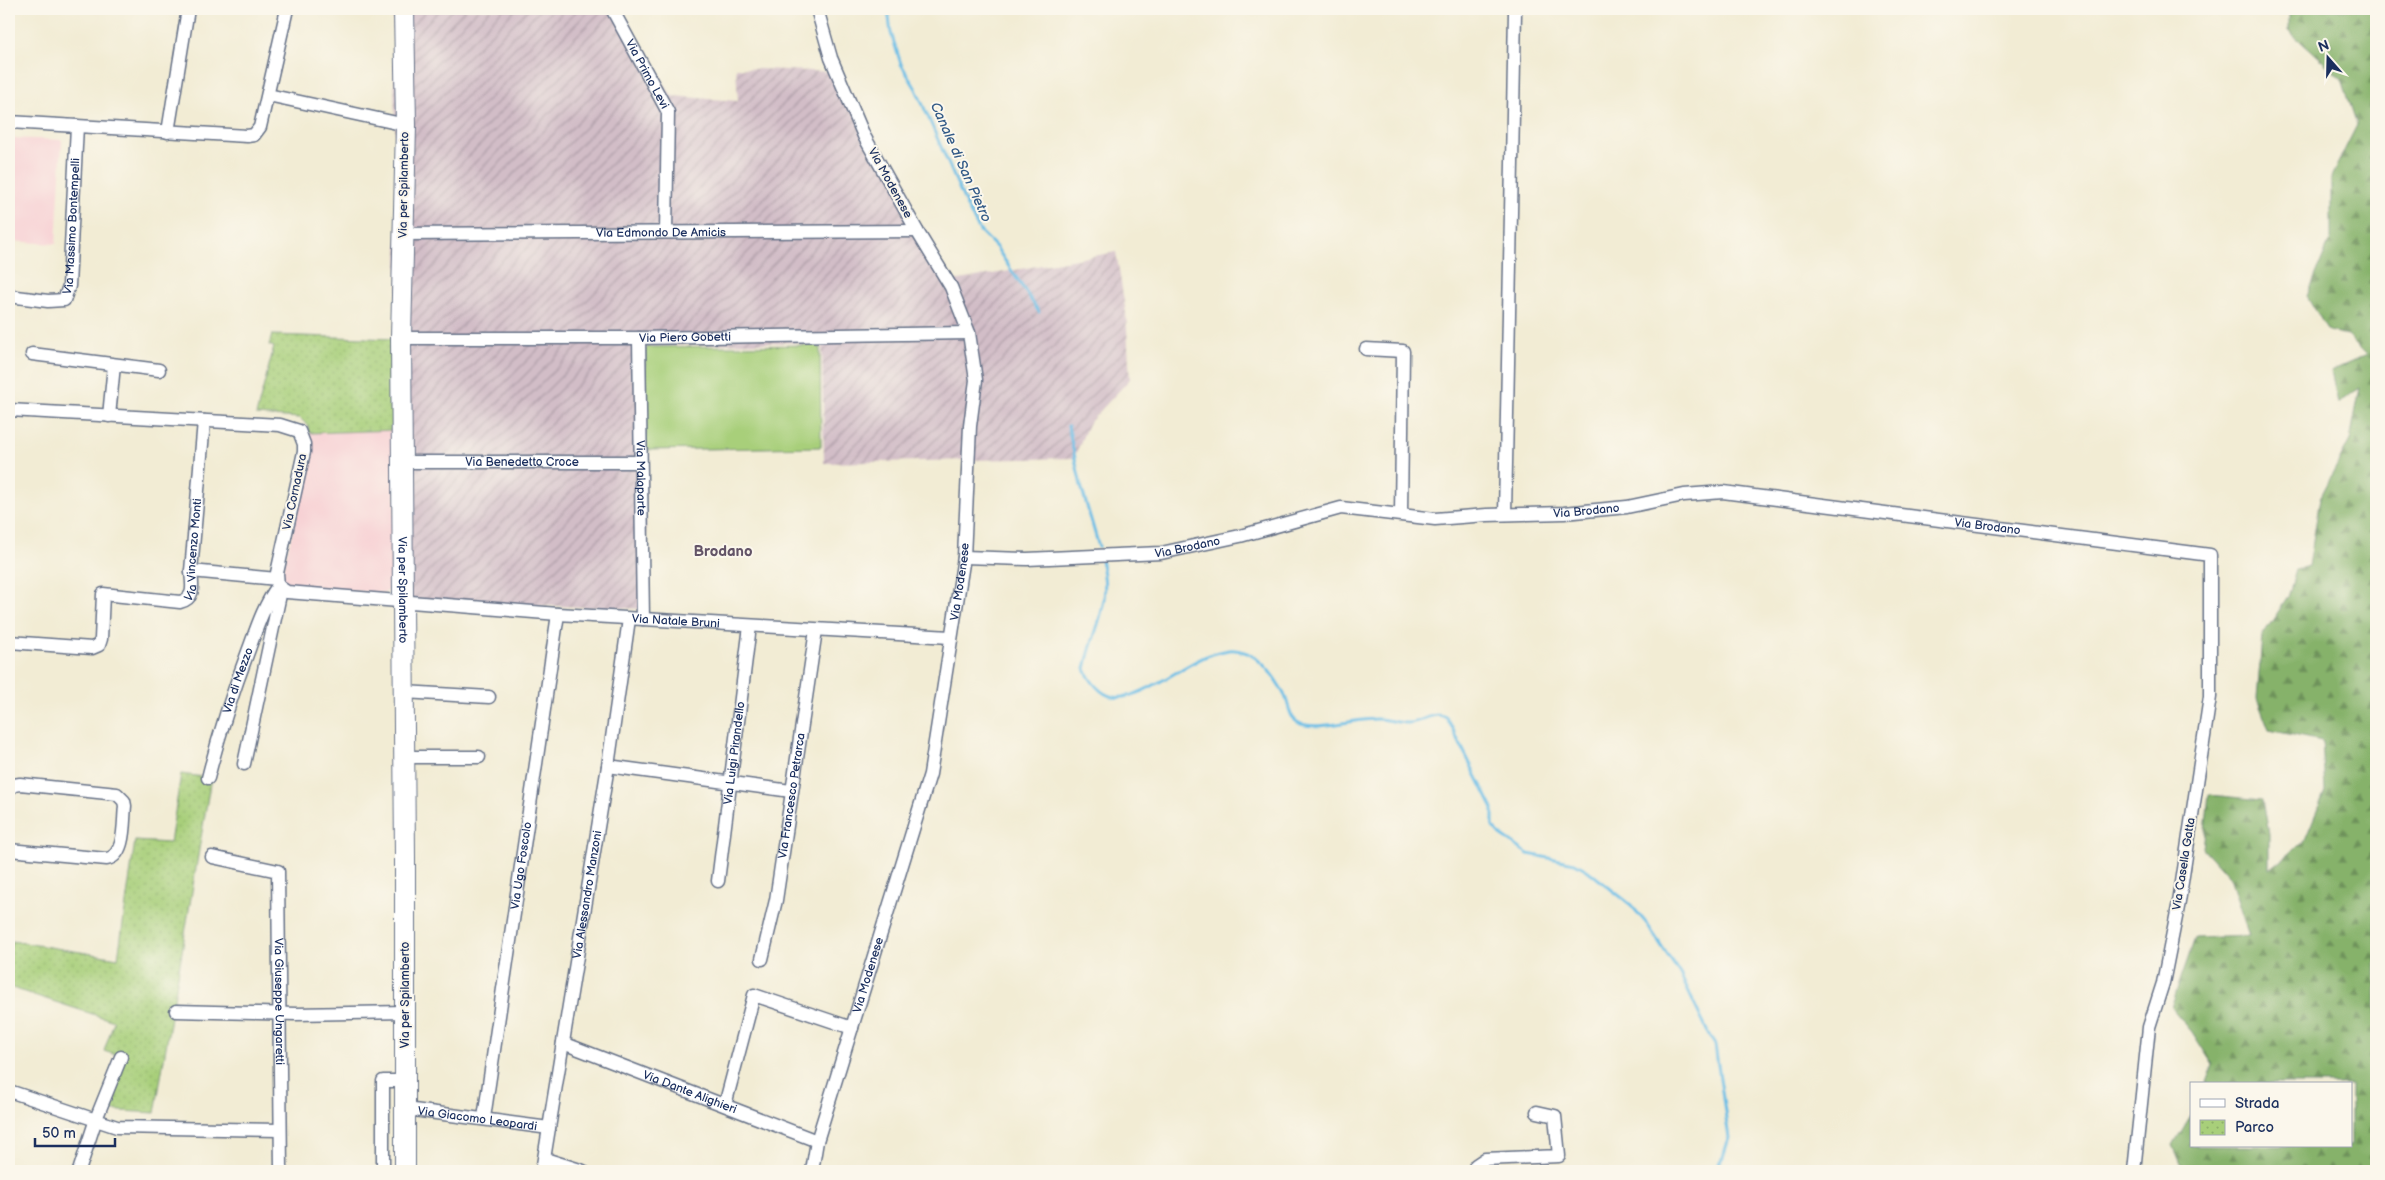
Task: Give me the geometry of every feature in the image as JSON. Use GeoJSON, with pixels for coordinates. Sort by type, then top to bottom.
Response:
{"type":"FeatureCollection","features":[{"type":"Feature","properties":{"kind":"main road","name":"Via per Spilamberto"},"geometry":{"type":"LineString","coordinates":[[404,9],[406,124],[401,338],[406,1109],[404,1171]]}},
{"type":"Feature","properties":{"kind":"street"},"geometry":{"type":"LineString","coordinates":[[168,132],[188,9]]}},
{"type":"Feature","properties":{"kind":"street"},"geometry":{"type":"LineString","coordinates":[[9,122],[168,132],[254,135],[260,127],[287,9]]}},
{"type":"Feature","properties":{"kind":"street","name":"Via Primo Levi"},"geometry":{"type":"LineString","coordinates":[[612,9],[668,112],[666,232]]}},
{"type":"Feature","properties":{"kind":"street","name":"Via Modenese"},"geometry":{"type":"LineString","coordinates":[[812,1171],[817,1141],[930,774],[964,557],[970,426],[976,380],[969,333],[952,287],[917,232],[864,136],[831,58],[817,9]]}},
{"type":"Feature","properties":{"kind":"street"},"geometry":{"type":"LineString","coordinates":[[1506,514],[1515,12]]}},
{"type":"Feature","properties":{"kind":"street"},"geometry":{"type":"LineString","coordinates":[[268,95],[406,124]]}},
{"type":"Feature","properties":{"kind":"street","name":"Via Massimo Bontempelli"},"geometry":{"type":"LineString","coordinates":[[9,296],[54,302],[64,300],[66,297],[69,286],[76,126]]}},
{"type":"Feature","properties":{"kind":"street","name":"Via Edmondo De Amicis"},"geometry":{"type":"LineString","coordinates":[[403,234],[917,232]]}},
{"type":"Feature","properties":{"kind":"street","name":"Via Piero Gobetti"},"geometry":{"type":"LineString","coordinates":[[401,338],[639,338],[969,333]]}},
{"type":"Feature","properties":{"kind":"street","name":"Via Malaparte"},"geometry":{"type":"LineString","coordinates":[[639,338],[643,619]]}},
{"type":"Feature","properties":{"kind":"street"},"geometry":{"type":"LineString","coordinates":[[1366,349],[1403,351],[1400,514]]}},
{"type":"Feature","properties":{"kind":"street"},"geometry":{"type":"LineString","coordinates":[[32,354],[159,370]]}},
{"type":"Feature","properties":{"kind":"street"},"geometry":{"type":"LineString","coordinates":[[109,416],[114,365]]}},
{"type":"Feature","properties":{"kind":"street","name":"Via Cornadura"},"geometry":{"type":"LineString","coordinates":[[9,410],[280,425],[294,428],[302,437],[304,452],[278,585]]}},
{"type":"Feature","properties":{"kind":"street","name":"Via Vincenzo Monti"},"geometry":{"type":"LineString","coordinates":[[9,642],[96,647],[101,639],[103,594],[180,602],[189,599],[192,595],[192,571],[204,421]]}},
{"type":"Feature","properties":{"kind":"street","name":"Via Benedetto Croce"},"geometry":{"type":"LineString","coordinates":[[403,462],[640,462]]}},
{"type":"Feature","properties":{"kind":"street","name":"Via Brodano"},"geometry":{"type":"LineString","coordinates":[[964,557],[1099,556],[1161,553],[1240,536],[1341,508],[1435,519],[1506,514],[1564,513],[1627,507],[1684,495],[1723,492],[2210,555]]}},
{"type":"Feature","properties":{"kind":"street","name":"Via Casella Gatta"},"geometry":{"type":"LineString","coordinates":[[2134,1171],[2149,1027],[2163,983],[2179,902],[2210,697],[2210,555]]}},
{"type":"Feature","properties":{"kind":"street"},"geometry":{"type":"LineString","coordinates":[[192,571],[278,585],[303,594],[403,602]]}},
{"type":"Feature","properties":{"kind":"street"},"geometry":{"type":"LineString","coordinates":[[244,764],[278,585]]}},
{"type":"Feature","properties":{"kind":"street","name":"Via di Mezzo"},"geometry":{"type":"LineString","coordinates":[[208,778],[244,662],[267,600],[278,585]]}},
{"type":"Feature","properties":{"kind":"street","name":"Via Natale Bruni"},"geometry":{"type":"LineString","coordinates":[[403,602],[558,614],[950,637]]}},
{"type":"Feature","properties":{"kind":"street","name":"Via Ugo Foscolo"},"geometry":{"type":"LineString","coordinates":[[484,1118],[558,614]]}},
{"type":"Feature","properties":{"kind":"street","name":"Via Alessandro Manzoni"},"geometry":{"type":"LineString","coordinates":[[544,1165],[608,766],[629,618]]}},
{"type":"Feature","properties":{"kind":"street","name":"Via Luigi Pirandello"},"geometry":{"type":"LineString","coordinates":[[718,881],[750,626]]}},
{"type":"Feature","properties":{"kind":"street","name":"Via Francesco Petrarca"},"geometry":{"type":"LineString","coordinates":[[762,959],[776,900],[816,630]]}},
{"type":"Feature","properties":{"kind":"street"},"geometry":{"type":"LineString","coordinates":[[404,692],[489,697]]}},
{"type":"Feature","properties":{"kind":"street"},"geometry":{"type":"LineString","coordinates":[[404,758],[479,757]]}},
{"type":"Feature","properties":{"kind":"street"},"geometry":{"type":"LineString","coordinates":[[608,766],[791,791]]}},
{"type":"Feature","properties":{"kind":"street"},"geometry":{"type":"LineString","coordinates":[[9,789],[14,785],[20,784],[117,794],[124,801],[125,806],[120,851],[114,858],[107,859],[9,850]]}},
{"type":"Feature","properties":{"kind":"street","name":"Via Giuseppe Ungaretti"},"geometry":{"type":"LineString","coordinates":[[212,857],[278,871],[279,1130],[281,1171]]}},
{"type":"Feature","properties":{"kind":"street"},"geometry":{"type":"LineString","coordinates":[[725,1104],[754,995],[852,1028]]}},
{"type":"Feature","properties":{"kind":"street"},"geometry":{"type":"LineString","coordinates":[[176,1012],[278,1014],[405,1012]]}},
{"type":"Feature","properties":{"kind":"street","name":"Via Dante Alighieri"},"geometry":{"type":"LineString","coordinates":[[563,1042],[817,1141]]}},
{"type":"Feature","properties":{"kind":"street"},"geometry":{"type":"LineString","coordinates":[[79,1171],[96,1119],[121,1057]]}},
{"type":"Feature","properties":{"kind":"street"},"geometry":{"type":"LineString","coordinates":[[383,1171],[383,1081],[405,1081]]}},
{"type":"Feature","properties":{"kind":"street"},"geometry":{"type":"LineString","coordinates":[[9,1091],[117,1127],[279,1130]]}},
{"type":"Feature","properties":{"kind":"street","name":"Via Giacomo Leopardi"},"geometry":{"type":"LineString","coordinates":[[406,1109],[549,1128]]}},
{"type":"Feature","properties":{"kind":"street"},"geometry":{"type":"LineString","coordinates":[[1473,1171],[1476,1165],[1485,1160],[1560,1156],[1555,1116],[1538,1112]]}},
{"type":"Feature","properties":{"kind":"street"},"geometry":{"type":"LineString","coordinates":[[544,1165],[583,1171]]}},
{"type":"Feature","properties":{"kind":"shaded area"},"geometry":{"type":"Polygon","coordinates":[[[393,9],[619,9],[672,96],[738,101],[736,68],[836,72],[948,282],[1116,252],[1126,313],[1130,379],[1088,424],[1074,458],[824,463],[822,342],[643,345],[647,609],[403,601],[393,9]]]}},
{"type":"Feature","properties":{"kind":"shaded area"},"geometry":{"type":"Polygon","coordinates":[[[9,138],[62,140],[56,244],[9,241],[9,138]]]}},
{"type":"Feature","properties":{"kind":"shaded area"},"geometry":{"type":"Polygon","coordinates":[[[397,430],[393,588],[384,593],[288,585],[281,577],[313,451],[309,433],[397,430]]]}},
{"type":"Feature","properties":{"kind":"green space"},"geometry":{"type":"Polygon","coordinates":[[[2289,9],[2376,9],[2376,1171],[2184,1171],[2173,1145],[2190,1117],[2190,1148],[2352,1148],[2352,1082],[2207,1082],[2213,1065],[2192,1032],[2171,1007],[2195,938],[2249,936],[2230,878],[2203,848],[2209,795],[2263,800],[2269,834],[2269,870],[2304,842],[2325,791],[2322,741],[2269,730],[2257,699],[2262,636],[2288,597],[2296,570],[2309,566],[2320,498],[2350,440],[2360,388],[2338,403],[2331,371],[2367,355],[2347,335],[2328,331],[2307,296],[2331,238],[2331,177],[2357,125],[2342,79],[2289,31],[2289,9]]]}},
{"type":"Feature","properties":{"kind":"green space"},"geometry":{"type":"Polygon","coordinates":[[[272,335],[396,339],[397,430],[309,433],[308,426],[300,418],[256,415],[274,347],[269,345],[272,335]]]}},
{"type":"Feature","properties":{"kind":"green space"},"geometry":{"type":"Polygon","coordinates":[[[820,345],[821,447],[646,450],[645,350],[648,347],[820,345]]]}},
{"type":"Feature","properties":{"kind":"green space"},"geometry":{"type":"Polygon","coordinates":[[[181,774],[211,778],[155,1113],[106,1110],[125,1058],[104,1051],[114,1021],[9,987],[9,951],[12,941],[118,958],[135,841],[170,843],[181,774]]]}},
{"type":"Feature","properties":{"kind":"waterway","name":"Canale di San Pietro"},"geometry":{"type":"LineString","coordinates":[[888,9],[891,33],[901,64],[916,89],[968,209],[980,231],[996,247],[1039,312]]}},
{"type":"Feature","properties":{"kind":"waterway","name":"Canale di San Pietro"},"geometry":{"type":"LineString","coordinates":[[1068,426],[1081,486],[1099,547]]}},
{"type":"Feature","properties":{"kind":"waterway","name":"Canale di San Pietro"},"geometry":{"type":"LineString","coordinates":[[1101,560],[1105,590],[1100,616],[1085,669],[1096,687],[1109,696],[1124,697],[1135,694],[1207,656],[1226,650],[1238,650],[1256,658],[1270,672],[1285,696],[1292,716],[1301,724],[1318,726],[1368,719],[1411,723],[1438,715],[1447,718],[1493,809],[1493,827],[1498,833],[1528,854],[1575,863],[1587,870],[1631,905],[1647,924],[1680,974],[1715,1045],[1729,1138],[1723,1157],[1713,1171]]}},
{"type":"Feature","properties":{"kind":"district","name":"Brodano"},"geometry":{"type":"Point","coordinates":[723,551]}}]}
